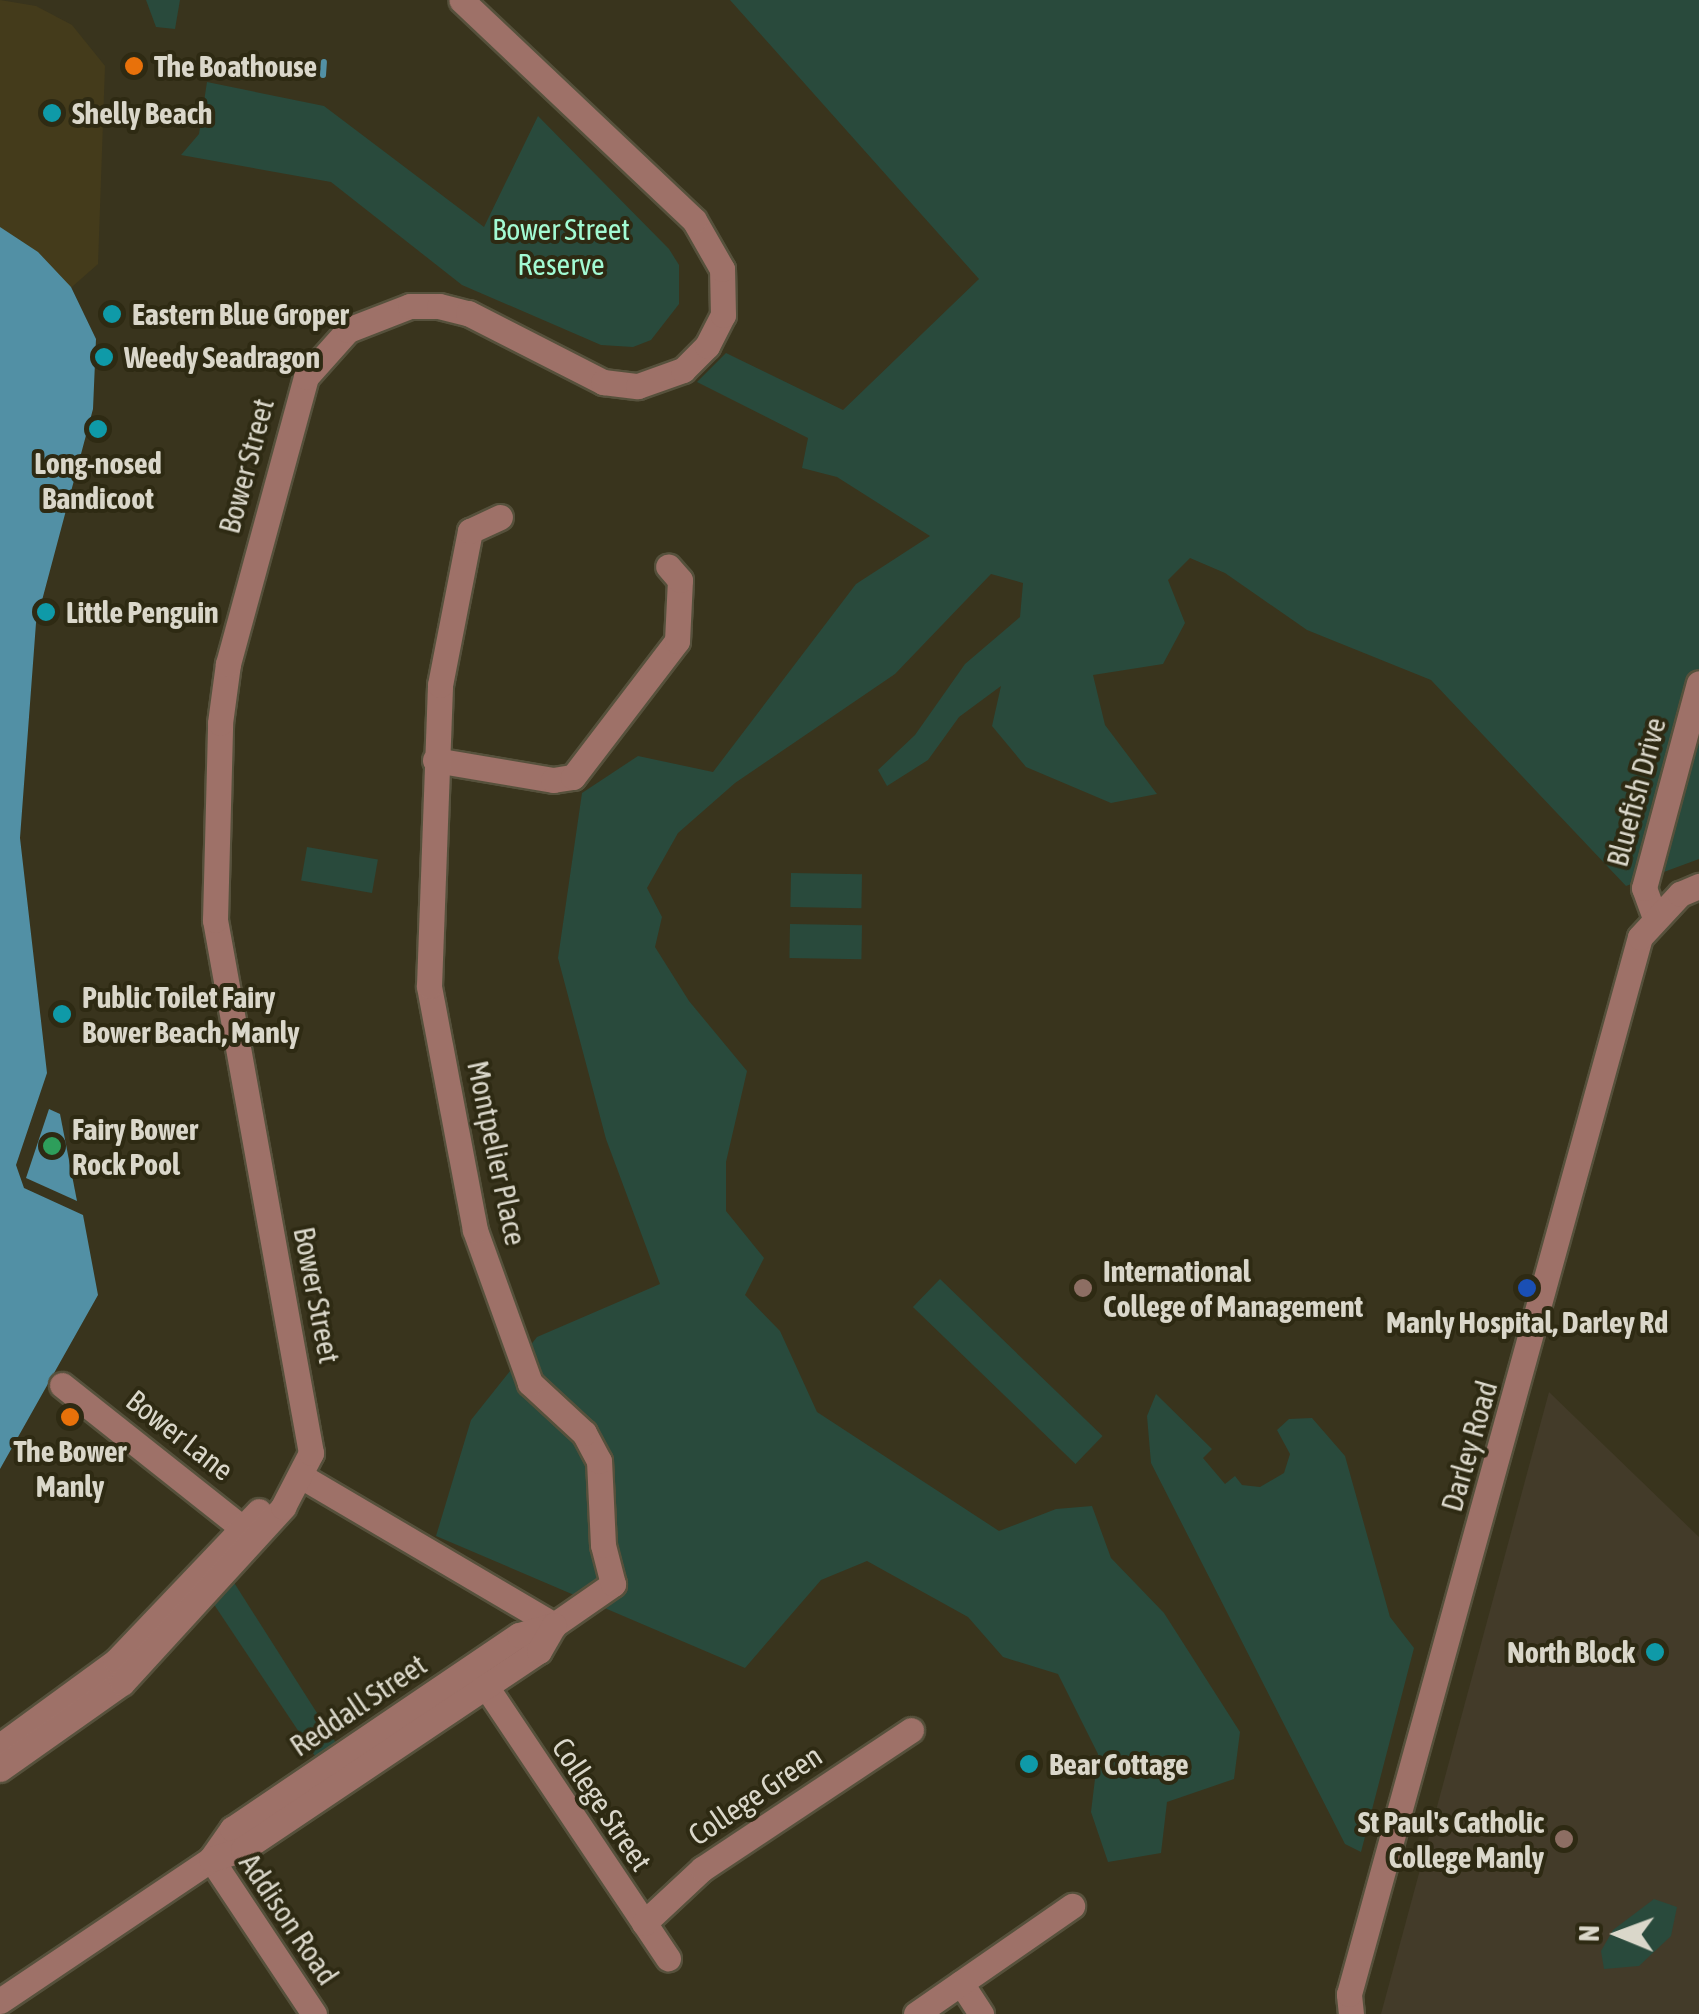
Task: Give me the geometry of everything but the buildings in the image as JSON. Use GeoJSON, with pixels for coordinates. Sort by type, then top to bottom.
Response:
{"type":"FeatureCollection","features":[{"type":"Feature","properties":{"kind":"street","name":"Bower Street"},"geometry":{"type":"LineString","coordinates":[[301,1476],[311,1432],[215,920],[220,723],[228,664],[291,412],[324,350],[348,330],[410,306],[468,314],[603,382],[638,386],[683,370],[707,346],[723,314],[722,268],[694,220],[461,0]]}},
{"type":"Feature","properties":{"kind":"street","name":"Montpelier Place"},"geometry":{"type":"LineString","coordinates":[[500,517],[470,531],[463,556],[434,760],[429,986],[475,1230],[530,1383],[584,1433],[599,1461],[603,1546],[613,1584]]}},
{"type":"Feature","properties":{"kind":"street"},"geometry":{"type":"LineString","coordinates":[[434,760],[553,780],[573,777],[677,641],[680,580],[668,566]]}},
{"type":"Feature","properties":{"kind":"street","name":"Bluefish Drive"},"geometry":{"type":"LineString","coordinates":[[1655,918],[1644,888],[1699,683]]}},
{"type":"Feature","properties":{"kind":"street"},"geometry":{"type":"LineString","coordinates":[[1655,918],[1699,886]]}},
{"type":"Feature","properties":{"kind":"street","name":"Darley Road"},"geometry":{"type":"LineString","coordinates":[[1345,2007],[1640,938],[1655,918]]}},
{"type":"Feature","properties":{"kind":"street","name":"Bower Lane"},"geometry":{"type":"LineString","coordinates":[[62,1385],[250,1533]]}},
{"type":"Feature","properties":{"kind":"street"},"geometry":{"type":"LineString","coordinates":[[0,1769],[122,1683],[301,1476],[554,1625]]}},
{"type":"Feature","properties":{"kind":"street"},"geometry":{"type":"LineString","coordinates":[[0,1746],[116,1662],[250,1533]]}},
{"type":"Feature","properties":{"kind":"street","name":"Reddall Street"},"geometry":{"type":"LineString","coordinates":[[0,2000],[211,1860],[243,1850],[539,1651],[554,1625],[613,1584]]}},
{"type":"Feature","properties":{"kind":"street","name":"Reddall Street"},"geometry":{"type":"LineString","coordinates":[[211,1860],[232,1828],[532,1628],[554,1625]]}},
{"type":"Feature","properties":{"kind":"street","name":"College Street"},"geometry":{"type":"LineString","coordinates":[[485,1686],[668,1958]]}},
{"type":"Feature","properties":{"kind":"street","name":"College Green"},"geometry":{"type":"LineString","coordinates":[[644,1923],[702,1869],[911,1730]]}},
{"type":"Feature","properties":{"kind":"street","name":"Addison Road"},"geometry":{"type":"LineString","coordinates":[[211,1860],[314,2014]]}},
{"type":"Feature","properties":{"kind":"street"},"geometry":{"type":"LineString","coordinates":[[916,2014],[1072,1906]]}},
{"type":"Feature","properties":{"kind":"street"},"geometry":{"type":"LineString","coordinates":[[960,1983],[981,2014]]}},
{"type":"Feature","properties":{"kind":"shaded area","name":"St Paul's Catholic College Manly"},"geometry":{"type":"Polygon","coordinates":[[[1549,1392],[1699,1537],[1699,2014],[1381,2014],[1549,1392]]]}},
{"type":"Feature","properties":{"kind":"green space"},"geometry":{"type":"Polygon","coordinates":[[[146,0],[180,0],[175,29],[156,27],[146,0]]]}},
{"type":"Feature","properties":{"kind":"green space"},"geometry":{"type":"Polygon","coordinates":[[[730,0],[1699,0],[1699,859],[1626,886],[1431,680],[1307,630],[1225,573],[1190,558],[1168,580],[1185,623],[1163,664],[1093,675],[1105,725],[1157,794],[1111,803],[1026,767],[992,726],[1001,686],[959,717],[928,760],[887,786],[878,770],[915,735],[965,664],[1020,617],[1023,583],[991,574],[895,674],[735,783],[678,833],[647,888],[662,917],[655,947],[689,1001],[747,1071],[726,1162],[726,1211],[764,1258],[745,1295],[780,1331],[817,1412],[999,1531],[1056,1509],[1092,1506],[1111,1558],[1164,1613],[1240,1732],[1234,1779],[1167,1802],[1161,1853],[1108,1862],[1091,1812],[1098,1754],[1058,1674],[1003,1657],[968,1617],[867,1561],[821,1580],[745,1668],[436,1536],[471,1420],[537,1337],[660,1284],[606,1139],[558,958],[582,793],[638,756],[713,772],[856,584],[930,536],[837,477],[802,468],[808,438],[697,382],[726,353],[843,410],[979,279],[730,0]]]}},
{"type":"Feature","properties":{"kind":"green space","name":"Bower Street Reserve"},"geometry":{"type":"Polygon","coordinates":[[[207,82],[324,106],[484,227],[538,116],[669,249],[679,265],[679,304],[651,340],[633,347],[601,345],[462,285],[331,182],[181,155],[199,134],[207,82]]]}},
{"type":"Feature","properties":{"kind":"green space"},"geometry":{"type":"Polygon","coordinates":[[[307,847],[378,860],[372,893],[301,880],[307,847]]]}},
{"type":"Feature","properties":{"kind":"green space"},"geometry":{"type":"Polygon","coordinates":[[[791,873],[862,874],[861,908],[790,907],[791,873]]]}},
{"type":"Feature","properties":{"kind":"green space"},"geometry":{"type":"Polygon","coordinates":[[[790,924],[862,925],[861,959],[789,958],[790,924]]]}},
{"type":"Feature","properties":{"kind":"green space"},"geometry":{"type":"Polygon","coordinates":[[[940,1279],[1103,1436],[1075,1464],[913,1307],[940,1279]]]}},
{"type":"Feature","properties":{"kind":"green space"},"geometry":{"type":"Polygon","coordinates":[[[1156,1394],[1212,1449],[1203,1458],[1225,1484],[1235,1476],[1242,1485],[1260,1487],[1284,1473],[1290,1454],[1277,1430],[1289,1419],[1312,1418],[1345,1456],[1390,1617],[1414,1648],[1361,1852],[1345,1844],[1151,1463],[1147,1416],[1156,1394]]]}},
{"type":"Feature","properties":{"kind":"green space"},"geometry":{"type":"Polygon","coordinates":[[[233,1581],[338,1746],[317,1759],[213,1603],[233,1581]]]}},
{"type":"Feature","properties":{"kind":"green space"},"geometry":{"type":"Polygon","coordinates":[[[1654,1899],[1677,1907],[1671,1936],[1639,1966],[1604,1969],[1601,1951],[1613,1930],[1654,1899]]]}},
{"type":"Feature","properties":{"kind":"sand","name":"Shelly Beach"},"geometry":{"type":"Polygon","coordinates":[[[0,0],[36,6],[72,25],[105,66],[98,264],[40,315],[0,286],[0,0]]]}},
{"type":"Feature","properties":{"kind":"water"},"geometry":{"type":"Polygon","coordinates":[[[0,227],[38,252],[71,287],[96,339],[93,409],[36,623],[20,838],[47,1073],[16,1165],[24,1188],[83,1215],[98,1295],[0,1469],[0,227]]]}},
{"type":"Feature","properties":{"kind":"water","name":"Fairy Bower Rock Pool"},"geometry":{"type":"Polygon","coordinates":[[[49,1109],[60,1114],[77,1201],[26,1178],[49,1109]]]}},
{"type":"Feature","properties":{"kind":"waterway"},"geometry":{"type":"LineString","coordinates":[[323,75],[324,62]]}},
{"type":"Feature","properties":{"kind":"place","name":"The Boathouse"},"geometry":{"type":"Point","coordinates":[134,66]}},
{"type":"Feature","properties":{"kind":"place","name":"Shelly Beach"},"geometry":{"type":"Point","coordinates":[52,113]}},
{"type":"Feature","properties":{"kind":"place","name":"Eastern Blue Groper"},"geometry":{"type":"Point","coordinates":[112,314]}},
{"type":"Feature","properties":{"kind":"place","name":"Weedy Seadragon"},"geometry":{"type":"Point","coordinates":[104,357]}},
{"type":"Feature","properties":{"kind":"place","name":"Long-nosed Bandicoot"},"geometry":{"type":"Point","coordinates":[98,429]}},
{"type":"Feature","properties":{"kind":"place","name":"Little Penguin"},"geometry":{"type":"Point","coordinates":[46,612]}},
{"type":"Feature","properties":{"kind":"place","name":"Public Toilet Fairy Bower Beach, Manly"},"geometry":{"type":"Point","coordinates":[62,1014]}},
{"type":"Feature","properties":{"kind":"place","name":"Fairy Bower Rock Pool"},"geometry":{"type":"Point","coordinates":[52,1146]}},
{"type":"Feature","properties":{"kind":"place","name":"International College of Management"},"geometry":{"type":"Point","coordinates":[1083,1288]}},
{"type":"Feature","properties":{"kind":"place","name":"Manly Hospital, Darley Rd"},"geometry":{"type":"Point","coordinates":[1527,1288]}},
{"type":"Feature","properties":{"kind":"place","name":"The Bower Manly"},"geometry":{"type":"Point","coordinates":[70,1417]}},
{"type":"Feature","properties":{"kind":"place","name":"North Block"},"geometry":{"type":"Point","coordinates":[1655,1652]}},
{"type":"Feature","properties":{"kind":"place","name":"Bear Cottage"},"geometry":{"type":"Point","coordinates":[1029,1764]}},
{"type":"Feature","properties":{"kind":"place","name":"St Paul's Catholic College Manly"},"geometry":{"type":"Point","coordinates":[1564,1839]}}]}
